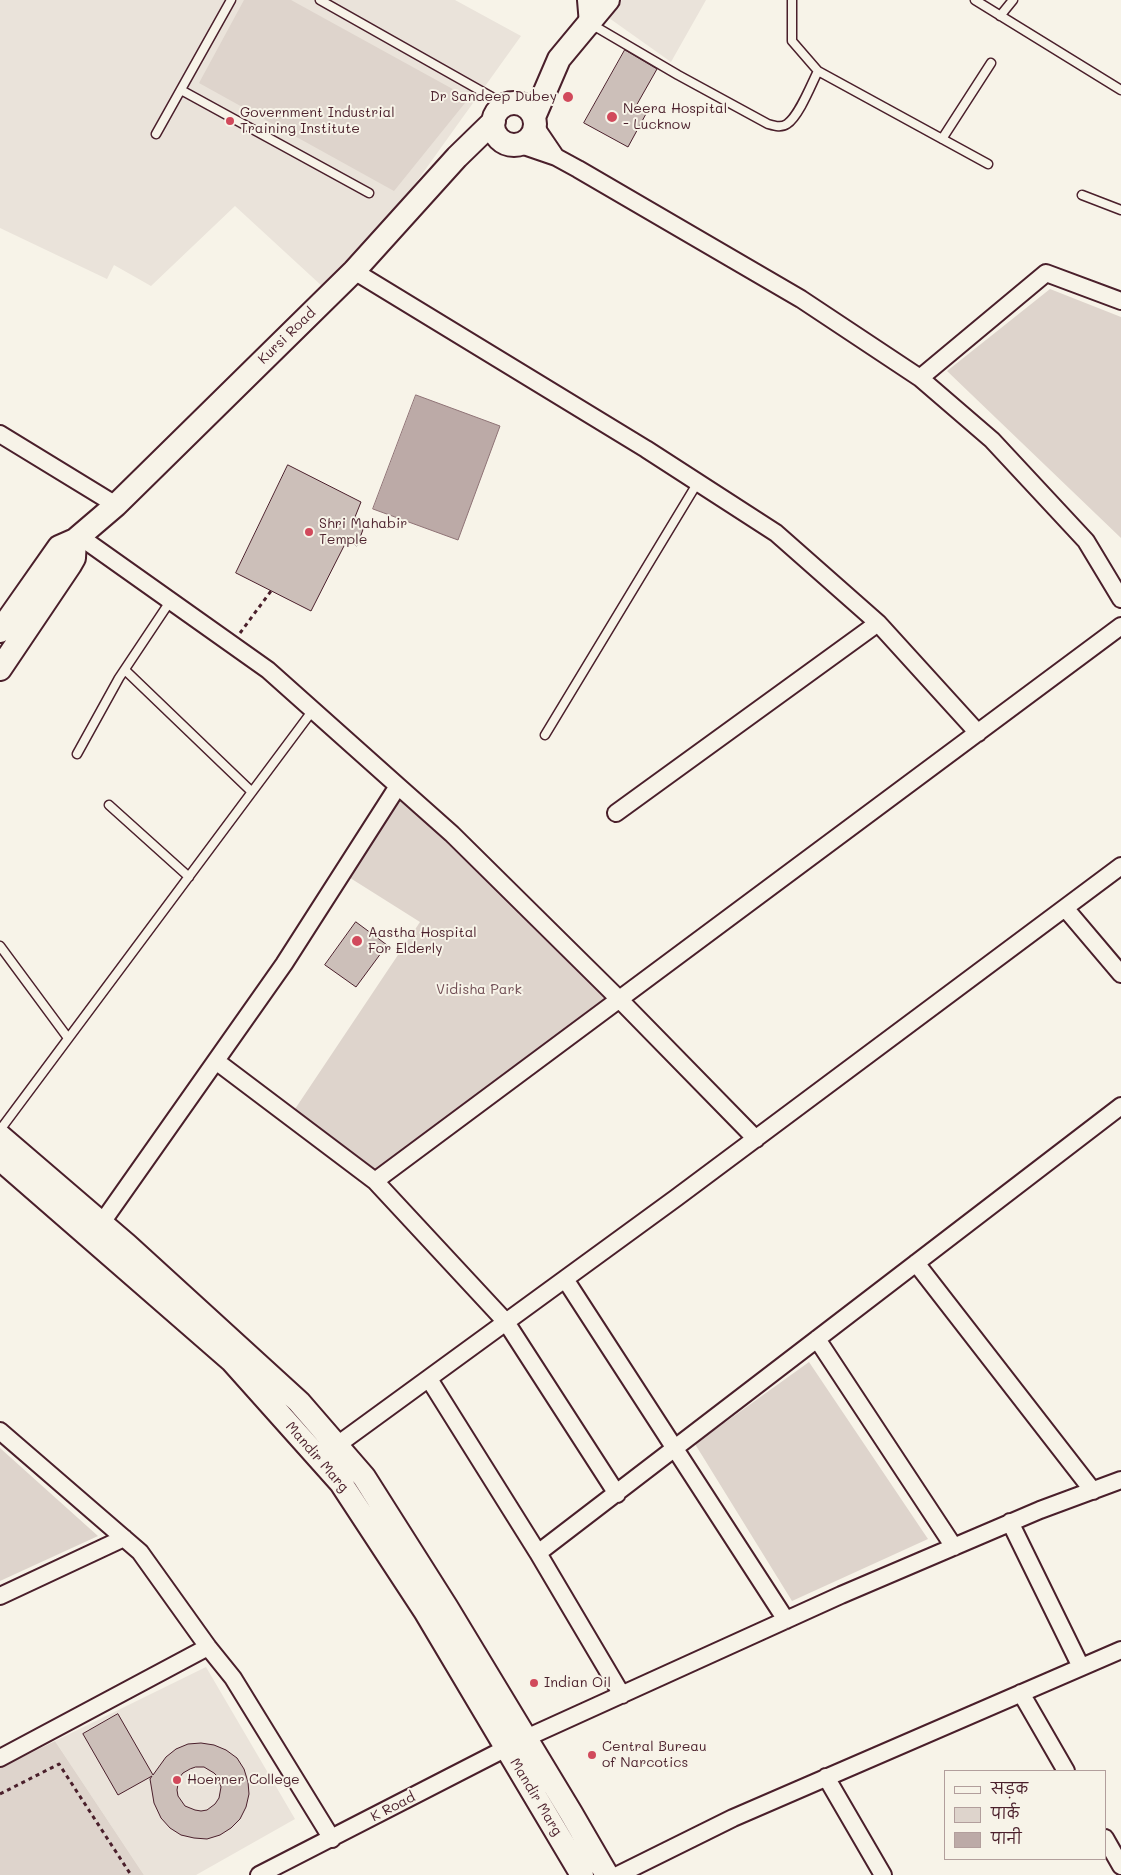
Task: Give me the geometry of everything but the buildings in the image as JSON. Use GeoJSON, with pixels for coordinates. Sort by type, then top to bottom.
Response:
{"type":"FeatureCollection","features":[{"type":"Feature","properties":{"kind":"main road"},"geometry":{"type":"LineString","coordinates":[[507,123],[608,0]]}},
{"type":"Feature","properties":{"kind":"main road"},"geometry":{"type":"LineString","coordinates":[[507,123],[530,138],[558,60]]}},
{"type":"Feature","properties":{"kind":"main road"},"geometry":{"type":"LineString","coordinates":[[507,123],[526,106],[535,121]]}},
{"type":"Feature","properties":{"kind":"main road","name":"Kursi Road"},"geometry":{"type":"LineString","coordinates":[[0,631],[59,546],[77,538],[116,505],[354,271],[457,157],[507,123]]}},
{"type":"Feature","properties":{"kind":"main road"},"geometry":{"type":"LineString","coordinates":[[0,669],[70,565],[74,558],[77,538]]}},
{"type":"Feature","properties":{"kind":"main road"},"geometry":{"type":"LineString","coordinates":[[0,1136],[96,1231]]}},
{"type":"Feature","properties":{"kind":"main road"},"geometry":{"type":"LineString","coordinates":[[0,1159],[96,1231],[299,1402],[328,1452],[364,1477],[447,1608],[607,1875]]}},
{"type":"Feature","properties":{"kind":"main road","name":"Mandir Marg"},"geometry":{"type":"LineString","coordinates":[[328,1452],[341,1483],[425,1611],[582,1875]]}},
{"type":"Feature","properties":{"kind":"street"},"geometry":{"type":"LineString","coordinates":[[588,0],[590,24]]}},
{"type":"Feature","properties":{"kind":"street"},"geometry":{"type":"LineString","coordinates":[[535,121],[556,157]]}},
{"type":"Feature","properties":{"kind":"street"},"geometry":{"type":"LineString","coordinates":[[507,123],[556,157],[801,299],[920,378],[992,440],[1086,541],[1121,599]]}},
{"type":"Feature","properties":{"kind":"street"},"geometry":{"type":"LineString","coordinates":[[354,271],[776,532],[878,623],[978,733]]}},
{"type":"Feature","properties":{"kind":"street"},"geometry":{"type":"LineString","coordinates":[[920,378],[1046,273],[1121,300]]}},
{"type":"Feature","properties":{"kind":"street"},"geometry":{"type":"LineString","coordinates":[[0,434],[116,505]]}},
{"type":"Feature","properties":{"kind":"street"},"geometry":{"type":"LineString","coordinates":[[77,538],[171,600],[268,670],[459,841],[619,999],[756,1139]]}},
{"type":"Feature","properties":{"kind":"street"},"geometry":{"type":"LineString","coordinates":[[616,813],[878,623]]}},
{"type":"Feature","properties":{"kind":"street"},"geometry":{"type":"LineString","coordinates":[[374,1181],[1121,626]]}},
{"type":"Feature","properties":{"kind":"street"},"geometry":{"type":"LineString","coordinates":[[96,1231],[284,964],[398,786]]}},
{"type":"Feature","properties":{"kind":"street"},"geometry":{"type":"LineString","coordinates":[[328,1452],[756,1139],[1121,866]]}},
{"type":"Feature","properties":{"kind":"street"},"geometry":{"type":"LineString","coordinates":[[1065,908],[1121,974]]}},
{"type":"Feature","properties":{"kind":"street"},"geometry":{"type":"LineString","coordinates":[[216,1061],[374,1181],[506,1322],[617,1494]]}},
{"type":"Feature","properties":{"kind":"street"},"geometry":{"type":"LineString","coordinates":[[538,1553],[1121,1106]]}},
{"type":"Feature","properties":{"kind":"street"},"geometry":{"type":"LineString","coordinates":[[916,1263],[1092,1491]]}},
{"type":"Feature","properties":{"kind":"street"},"geometry":{"type":"LineString","coordinates":[[565,1279],[786,1620]]}},
{"type":"Feature","properties":{"kind":"street"},"geometry":{"type":"LineString","coordinates":[[817,1339],[954,1547]]}},
{"type":"Feature","properties":{"kind":"street"},"geometry":{"type":"LineString","coordinates":[[429,1379],[538,1553],[622,1694]]}},
{"type":"Feature","properties":{"kind":"street"},"geometry":{"type":"LineString","coordinates":[[0,1431],[140,1552],[208,1647],[233,1678],[332,1839]]}},
{"type":"Feature","properties":{"kind":"street","name":"K Road"},"geometry":{"type":"LineString","coordinates":[[258,1875],[332,1839],[526,1738],[622,1694],[1010,1522],[1121,1480]]}},
{"type":"Feature","properties":{"kind":"street"},"geometry":{"type":"LineString","coordinates":[[1010,1522],[1081,1667]]}},
{"type":"Feature","properties":{"kind":"street"},"geometry":{"type":"LineString","coordinates":[[0,1596],[124,1538]]}},
{"type":"Feature","properties":{"kind":"street"},"geometry":{"type":"LineString","coordinates":[[0,1758],[208,1647]]}},
{"type":"Feature","properties":{"kind":"street"},"geometry":{"type":"LineString","coordinates":[[618,1875],[733,1818],[1121,1650]]}},
{"type":"Feature","properties":{"kind":"street"},"geometry":{"type":"LineString","coordinates":[[1021,1693],[1065,1770]]}},
{"type":"Feature","properties":{"kind":"street"},"geometry":{"type":"LineString","coordinates":[[826,1777],[883,1875]]}},
{"type":"Feature","properties":{"kind":"street"},"geometry":{"type":"LineString","coordinates":[[1106,1840],[1121,1866]]}},
{"type":"Feature","properties":{"kind":"lane"},"geometry":{"type":"LineString","coordinates":[[156,134],[231,0]]}},
{"type":"Feature","properties":{"kind":"lane"},"geometry":{"type":"LineString","coordinates":[[320,0],[507,123]]}},
{"type":"Feature","properties":{"kind":"lane"},"geometry":{"type":"LineString","coordinates":[[792,0],[792,42],[818,71],[988,164]]}},
{"type":"Feature","properties":{"kind":"lane"},"geometry":{"type":"LineString","coordinates":[[975,0],[1121,90]]}},
{"type":"Feature","properties":{"kind":"lane"},"geometry":{"type":"LineString","coordinates":[[1000,16],[1013,0]]}},
{"type":"Feature","properties":{"kind":"lane"},"geometry":{"type":"LineString","coordinates":[[590,24],[678,76],[777,127],[786,125],[794,118],[818,71]]}},
{"type":"Feature","properties":{"kind":"lane"},"geometry":{"type":"LineString","coordinates":[[942,139],[991,63]]}},
{"type":"Feature","properties":{"kind":"lane"},"geometry":{"type":"LineString","coordinates":[[181,90],[369,193]]}},
{"type":"Feature","properties":{"kind":"lane"},"geometry":{"type":"LineString","coordinates":[[1082,195],[1121,210]]}},
{"type":"Feature","properties":{"kind":"lane"},"geometry":{"type":"LineString","coordinates":[[545,735],[698,482]]}},
{"type":"Feature","properties":{"kind":"lane"},"geometry":{"type":"LineString","coordinates":[[77,754],[124,670],[171,600]]}},
{"type":"Feature","properties":{"kind":"lane"},"geometry":{"type":"LineString","coordinates":[[124,670],[252,792]]}},
{"type":"Feature","properties":{"kind":"lane"},"geometry":{"type":"LineString","coordinates":[[0,1130],[313,710]]}},
{"type":"Feature","properties":{"kind":"lane"},"geometry":{"type":"LineString","coordinates":[[109,805],[189,877]]}},
{"type":"Feature","properties":{"kind":"lane"},"geometry":{"type":"LineString","coordinates":[[0,946],[68,1038]]}},
{"type":"Feature","properties":{"kind":"path"},"geometry":{"type":"LineString","coordinates":[[232,644],[271,591]]}},
{"type":"Feature","properties":{"kind":"path"},"geometry":{"type":"LineString","coordinates":[[0,1794],[59,1764],[132,1875]]}},
{"type":"Feature","properties":{"kind":"shaded area","name":"Government Industrial Training Institute"},"geometry":{"type":"Polygon","coordinates":[[[0,0],[455,0],[521,36],[387,223],[323,287],[235,206],[151,286],[114,265],[107,279],[0,228],[0,0]]]}},
{"type":"Feature","properties":{"kind":"shaded area"},"geometry":{"type":"Polygon","coordinates":[[[622,0],[706,0],[671,62],[609,18],[622,0]]]}},
{"type":"Feature","properties":{"kind":"shaded area","name":"Hoerner College"},"geometry":{"type":"Polygon","coordinates":[[[206,1667],[295,1819],[196,1875],[144,1875],[55,1741],[206,1667]]]}},
{"type":"Feature","properties":{"kind":"green space"},"geometry":{"type":"Polygon","coordinates":[[[244,0],[291,0],[469,98],[394,191],[199,83],[244,0]]]}},
{"type":"Feature","properties":{"kind":"green space"},"geometry":{"type":"Polygon","coordinates":[[[1050,289],[1121,317],[1121,538],[947,371],[1050,289]]]}},
{"type":"Feature","properties":{"kind":"green space","name":"Vidisha Park"},"geometry":{"type":"Polygon","coordinates":[[[399,795],[458,848],[612,999],[374,1175],[293,1112],[420,922],[347,876],[399,795]]]}},
{"type":"Feature","properties":{"kind":"green space"},"geometry":{"type":"Polygon","coordinates":[[[809,1362],[928,1539],[792,1601],[695,1444],[809,1362]]]}},
{"type":"Feature","properties":{"kind":"green space"},"geometry":{"type":"Polygon","coordinates":[[[0,1448],[98,1536],[0,1581],[0,1448]]]}},
{"type":"Feature","properties":{"kind":"green space"},"geometry":{"type":"Polygon","coordinates":[[[55,1741],[144,1875],[0,1875],[0,1768],[55,1741]]]}},
{"type":"Feature","properties":{"kind":"water"},"geometry":{"type":"Polygon","coordinates":[[[416,395],[500,426],[458,540],[373,509],[416,395]]]}},
{"type":"Feature","properties":{"kind":"place","name":"Dr Sandeep Dubey"},"geometry":{"type":"Point","coordinates":[568,97]}},
{"type":"Feature","properties":{"kind":"place","name":"Neera Hospital - Lucknow"},"geometry":{"type":"Point","coordinates":[612,117]}},
{"type":"Feature","properties":{"kind":"place","name":"Government Industrial Training Institute"},"geometry":{"type":"Point","coordinates":[230,121]}},
{"type":"Feature","properties":{"kind":"place","name":"Shri Mahabir Temple"},"geometry":{"type":"Point","coordinates":[309,532]}},
{"type":"Feature","properties":{"kind":"place","name":"Aastha Hospital For Elderly"},"geometry":{"type":"Point","coordinates":[357,941]}},
{"type":"Feature","properties":{"kind":"place","name":"Indian Oil"},"geometry":{"type":"Point","coordinates":[534,1683]}},
{"type":"Feature","properties":{"kind":"place","name":"Central Bureau of Narcotics"},"geometry":{"type":"Point","coordinates":[592,1755]}},
{"type":"Feature","properties":{"kind":"place","name":"Hoerner College"},"geometry":{"type":"Point","coordinates":[177,1780]}}]}
